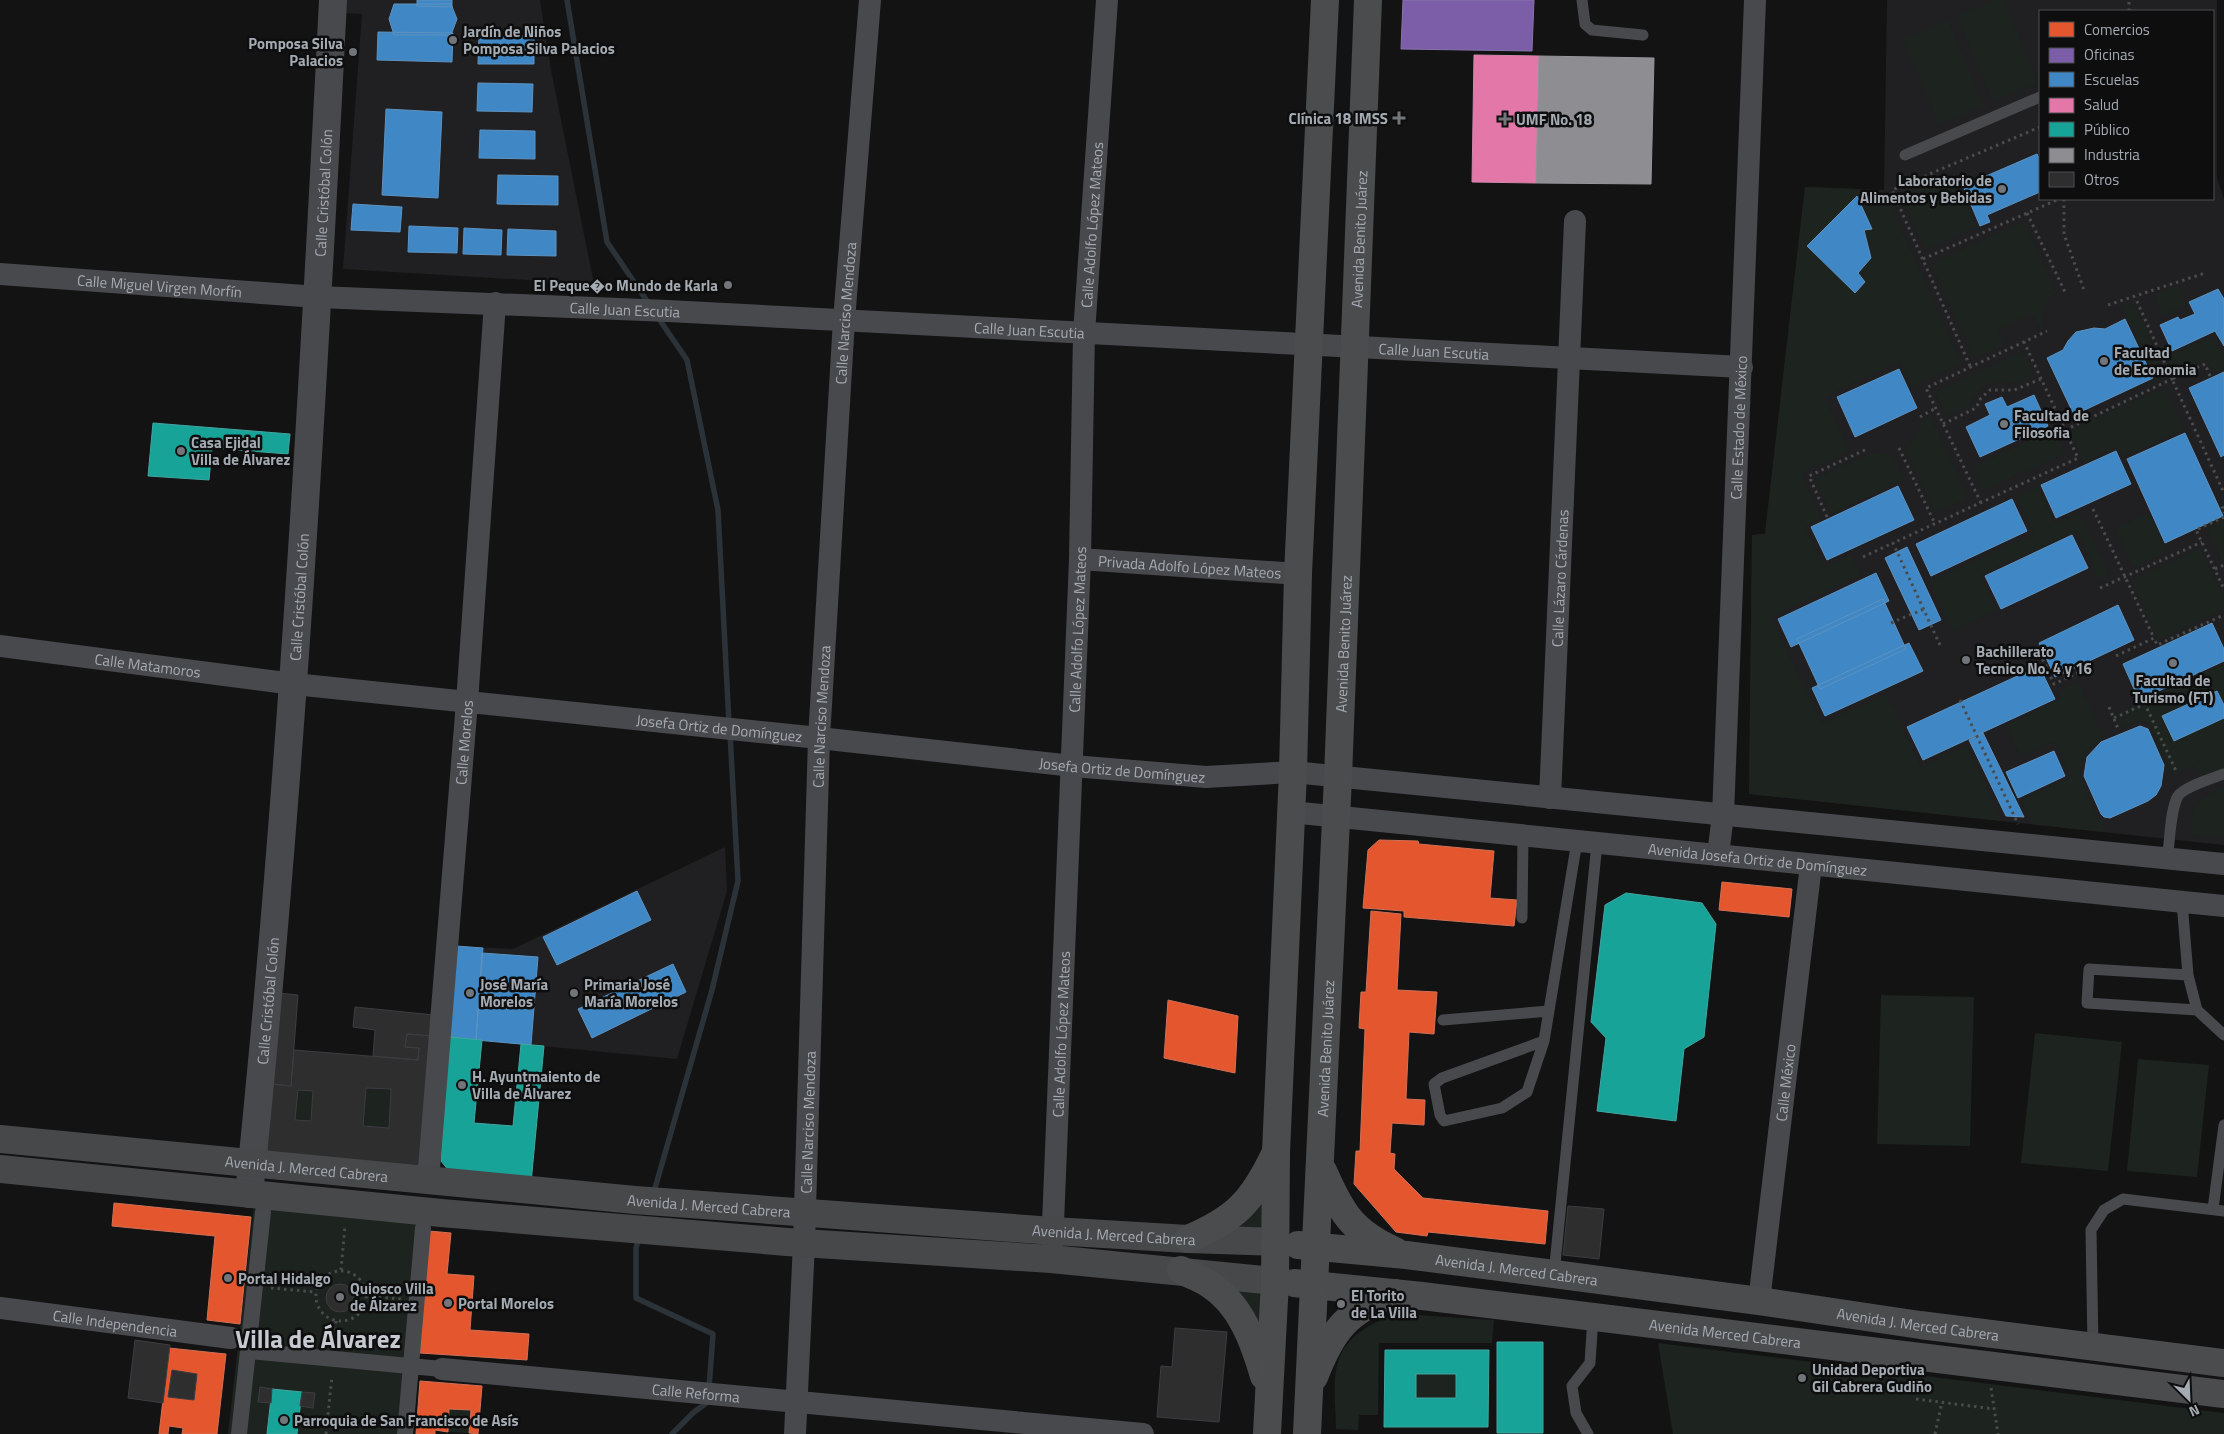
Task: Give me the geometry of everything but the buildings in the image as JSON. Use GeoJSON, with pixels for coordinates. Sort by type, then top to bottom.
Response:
{"type":"FeatureCollection","features":[{"type":"Feature","properties":{"kind":"main road"},"geometry":{"type":"LineString","coordinates":[[1267,1434],[1275,1281],[1276,1152],[1293,772],[1298,574],[1325,0]]}},
{"type":"Feature","properties":{"kind":"main road","name":"Avenida Benito Juárez"},"geometry":{"type":"LineString","coordinates":[[1307,1434],[1338,777],[1368,0]]}},
{"type":"Feature","properties":{"kind":"main road","name":"Avenida J. Merced Cabrera"},"geometry":{"type":"LineString","coordinates":[[0,1139],[647,1201],[1053,1231],[1276,1242],[1406,1255],[1759,1301],[1905,1323],[2224,1363]]}},
{"type":"Feature","properties":{"kind":"main road"},"geometry":{"type":"LineString","coordinates":[[1188,1239],[1215,1228],[1242,1208],[1264,1177],[1276,1152]]}},
{"type":"Feature","properties":{"kind":"main road"},"geometry":{"type":"LineString","coordinates":[[1321,1166],[1338,1204],[1359,1230],[1381,1244],[1406,1255]]}},
{"type":"Feature","properties":{"kind":"main road","name":"Avenida J. Merced Cabrera"},"geometry":{"type":"LineString","coordinates":[[0,1169],[256,1203],[1051,1259],[1181,1270],[1275,1281]]}},
{"type":"Feature","properties":{"kind":"main road"},"geometry":{"type":"LineString","coordinates":[[643,1230],[647,1201]]}},
{"type":"Feature","properties":{"kind":"main road"},"geometry":{"type":"LineString","coordinates":[[1181,1270],[1210,1284],[1236,1311],[1253,1340],[1269,1396]]}},
{"type":"Feature","properties":{"kind":"main road","name":"Avenida Merced Cabrera"},"geometry":{"type":"LineString","coordinates":[[1275,1281],[1395,1293],[2224,1394]]}},
{"type":"Feature","properties":{"kind":"main road"},"geometry":{"type":"LineString","coordinates":[[1308,1395],[1327,1345],[1346,1320],[1374,1301],[1395,1293]]}},
{"type":"Feature","properties":{"kind":"main road"},"geometry":{"type":"LineString","coordinates":[[1899,1354],[1905,1323]]}},
{"type":"Feature","properties":{"kind":"street","name":"Calle Cristóbal Colón"},"geometry":{"type":"LineString","coordinates":[[256,1203],[252,1164],[294,684],[318,296],[333,0]]}},
{"type":"Feature","properties":{"kind":"street","name":"Calle Narciso Mendoza"},"geometry":{"type":"LineString","coordinates":[[795,1434],[804,1243],[819,738],[844,320],[870,0]]}},
{"type":"Feature","properties":{"kind":"street","name":"Calle Adolfo López Mateos"},"geometry":{"type":"LineString","coordinates":[[1051,1259],[1080,559],[1084,333],[1107,0]]}},
{"type":"Feature","properties":{"kind":"street","name":"Calle Estado de México"},"geometry":{"type":"LineString","coordinates":[[1718,855],[1723,815],[1755,0]]}},
{"type":"Feature","properties":{"kind":"street","name":"Calle Lázaro Cárdenas"},"geometry":{"type":"LineString","coordinates":[[1550,798],[1575,221]]}},
{"type":"Feature","properties":{"kind":"street","name":"Calle Miguel Virgen Morfín"},"geometry":{"type":"LineString","coordinates":[[0,274],[318,296]]}},
{"type":"Feature","properties":{"kind":"street","name":"Calle Juan Escutia"},"geometry":{"type":"LineString","coordinates":[[318,296],[668,311],[1742,367]]}},
{"type":"Feature","properties":{"kind":"street","name":"Calle Morelos"},"geometry":{"type":"LineString","coordinates":[[428,1181],[467,702],[495,303]]}},
{"type":"Feature","properties":{"kind":"street","name":"Privada Adolfo López Mateos"},"geometry":{"type":"LineString","coordinates":[[1080,559],[1298,574]]}},
{"type":"Feature","properties":{"kind":"street","name":"Calle Matamoros"},"geometry":{"type":"LineString","coordinates":[[0,646],[294,684]]}},
{"type":"Feature","properties":{"kind":"street","name":"Josefa Ortiz de Domínguez"},"geometry":{"type":"LineString","coordinates":[[294,684],[717,727],[1072,766],[1206,777],[1293,772]]}},
{"type":"Feature","properties":{"kind":"street"},"geometry":{"type":"LineString","coordinates":[[1293,772],[2224,864]]}},
{"type":"Feature","properties":{"kind":"street","name":"Avenida Josefa Ortiz de Domínguez"},"geometry":{"type":"LineString","coordinates":[[1291,812],[2224,906]]}},
{"type":"Feature","properties":{"kind":"street","name":"Calle México"},"geometry":{"type":"LineString","coordinates":[[1759,1301],[1811,865]]}},
{"type":"Feature","properties":{"kind":"street"},"geometry":{"type":"LineString","coordinates":[[240,1434],[240,1345],[255,1287],[256,1203]]}},
{"type":"Feature","properties":{"kind":"street"},"geometry":{"type":"LineString","coordinates":[[405,1434],[423,1228]]}},
{"type":"Feature","properties":{"kind":"street","name":"Calle Independencia"},"geometry":{"type":"LineString","coordinates":[[0,1308],[240,1345]]}},
{"type":"Feature","properties":{"kind":"street","name":"Calle Reforma"},"geometry":{"type":"LineString","coordinates":[[240,1345],[411,1366],[1144,1434]]}},
{"type":"Feature","properties":{"kind":"lane"},"geometry":{"type":"LineString","coordinates":[[1582,0],[1585,24],[1592,30],[1643,35]]}},
{"type":"Feature","properties":{"kind":"lane"},"geometry":{"type":"LineString","coordinates":[[1905,155],[2039,97]]}},
{"type":"Feature","properties":{"kind":"lane"},"geometry":{"type":"LineString","coordinates":[[2168,859],[2174,808],[2178,796],[2188,789],[2224,774]]}},
{"type":"Feature","properties":{"kind":"lane"},"geometry":{"type":"LineString","coordinates":[[1522,918],[1524,836]]}},
{"type":"Feature","properties":{"kind":"lane"},"geometry":{"type":"LineString","coordinates":[[1544,1041],[1442,1078],[1434,1084],[1440,1115],[1444,1121],[1502,1108],[1527,1092],[1544,1041],[1587,842]]}},
{"type":"Feature","properties":{"kind":"lane"},"geometry":{"type":"LineString","coordinates":[[1554,1274],[1587,842]]}},
{"type":"Feature","properties":{"kind":"lane"},"geometry":{"type":"LineString","coordinates":[[2182,902],[2188,975],[2196,1010],[2224,1035]]}},
{"type":"Feature","properties":{"kind":"lane"},"geometry":{"type":"LineString","coordinates":[[2188,975],[2089,969],[2086,1003],[2196,1010]]}},
{"type":"Feature","properties":{"kind":"lane"},"geometry":{"type":"LineString","coordinates":[[1442,1020],[1549,1011]]}},
{"type":"Feature","properties":{"kind":"lane"},"geometry":{"type":"LineString","coordinates":[[2093,1347],[2091,1230],[2104,1210],[2123,1199],[2219,1210],[2224,1125]]}},
{"type":"Feature","properties":{"kind":"lane"},"geometry":{"type":"LineString","coordinates":[[1588,1434],[1576,1413],[1572,1386],[1590,1363],[1593,1317]]}},
{"type":"Feature","properties":{"kind":"path"},"geometry":{"type":"LineString","coordinates":[[1970,366],[1892,190],[2039,127]]}},
{"type":"Feature","properties":{"kind":"path"},"geometry":{"type":"LineString","coordinates":[[1922,259],[2057,200]]}},
{"type":"Feature","properties":{"kind":"path"},"geometry":{"type":"LineString","coordinates":[[2064,200],[2064,234],[2084,290]]}},
{"type":"Feature","properties":{"kind":"path"},"geometry":{"type":"LineString","coordinates":[[2027,213],[2065,292]]}},
{"type":"Feature","properties":{"kind":"path"},"geometry":{"type":"LineString","coordinates":[[2108,305],[2205,273]]}},
{"type":"Feature","properties":{"kind":"path"},"geometry":{"type":"LineString","coordinates":[[2135,297],[2224,493]]}},
{"type":"Feature","properties":{"kind":"path"},"geometry":{"type":"LineString","coordinates":[[1981,503],[1926,388],[2047,331]]}},
{"type":"Feature","properties":{"kind":"path"},"geometry":{"type":"LineString","coordinates":[[1863,557],[2078,458],[2024,342]]}},
{"type":"Feature","properties":{"kind":"path"},"geometry":{"type":"LineString","coordinates":[[2065,430],[2205,364],[2210,376]]}},
{"type":"Feature","properties":{"kind":"path"},"geometry":{"type":"LineString","coordinates":[[1943,424],[1976,408],[1981,398],[1990,390],[2014,390],[2041,379]]}},
{"type":"Feature","properties":{"kind":"path"},"geometry":{"type":"LineString","coordinates":[[1920,417],[1936,408]]}},
{"type":"Feature","properties":{"kind":"path"},"geometry":{"type":"LineString","coordinates":[[1899,448],[1934,524]]}},
{"type":"Feature","properties":{"kind":"path"},"geometry":{"type":"LineString","coordinates":[[1827,517],[1809,476],[1867,449]]}},
{"type":"Feature","properties":{"kind":"path"},"geometry":{"type":"LineString","coordinates":[[2224,507],[2222,508],[2224,513]]}},
{"type":"Feature","properties":{"kind":"path"},"geometry":{"type":"LineString","coordinates":[[2093,509],[2157,645],[2224,615]]}},
{"type":"Feature","properties":{"kind":"path"},"geometry":{"type":"LineString","coordinates":[[2224,517],[2196,530],[2224,589]]}},
{"type":"Feature","properties":{"kind":"path"},"geometry":{"type":"LineString","coordinates":[[2100,588],[2202,542]]}},
{"type":"Feature","properties":{"kind":"path"},"geometry":{"type":"LineString","coordinates":[[1893,543],[1940,645]]}},
{"type":"Feature","properties":{"kind":"path"},"geometry":{"type":"LineString","coordinates":[[2215,569],[2224,565]]}},
{"type":"Feature","properties":{"kind":"path"},"geometry":{"type":"LineString","coordinates":[[1891,623],[1924,608]]}},
{"type":"Feature","properties":{"kind":"path"},"geometry":{"type":"LineString","coordinates":[[2116,656],[2154,638]]}},
{"type":"Feature","properties":{"kind":"path"},"geometry":{"type":"LineString","coordinates":[[2013,675],[2043,660],[2054,684],[2078,673]]}},
{"type":"Feature","properties":{"kind":"path"},"geometry":{"type":"LineString","coordinates":[[1960,700],[2028,845]]}},
{"type":"Feature","properties":{"kind":"path"},"geometry":{"type":"LineString","coordinates":[[2114,718],[2145,704],[2177,773]]}},
{"type":"Feature","properties":{"kind":"path"},"geometry":{"type":"LineString","coordinates":[[2109,708],[2119,731]]}},
{"type":"Feature","properties":{"kind":"path"},"geometry":{"type":"LineString","coordinates":[[342,1270],[346,1220]]}},
{"type":"Feature","properties":{"kind":"path"},"geometry":{"type":"LineString","coordinates":[[342,1270],[349,1272],[362,1281],[366,1296],[360,1312],[345,1321],[336,1321],[329,1318],[318,1307],[315,1292],[322,1279],[334,1271],[342,1270]]}},
{"type":"Feature","properties":{"kind":"path"},"geometry":{"type":"LineString","coordinates":[[255,1287],[315,1292]]}},
{"type":"Feature","properties":{"kind":"path"},"geometry":{"type":"LineString","coordinates":[[366,1296],[417,1300]]}},
{"type":"Feature","properties":{"kind":"path"},"geometry":{"type":"LineString","coordinates":[[1991,1386],[1998,1434]]}},
{"type":"Feature","properties":{"kind":"path"},"geometry":{"type":"LineString","coordinates":[[1916,1400],[1994,1408]]}},
{"type":"Feature","properties":{"kind":"path"},"geometry":{"type":"LineString","coordinates":[[1935,1434],[1942,1402]]}},
{"type":"Feature","properties":{"kind":"shaded area"},"geometry":{"type":"Polygon","coordinates":[[[342,0],[540,0],[551,70],[594,284],[343,269],[362,14],[342,13],[342,0]]]}},
{"type":"Feature","properties":{"kind":"shaded area"},"geometry":{"type":"Polygon","coordinates":[[[1887,0],[2217,0],[2217,178],[2224,199],[2224,845],[1749,794],[1752,535],[1765,534],[1805,187],[1884,190],[1887,0]]]}},
{"type":"Feature","properties":{"kind":"shaded area"},"geometry":{"type":"Polygon","coordinates":[[[1995,0],[2004,0],[2038,83],[1993,101],[1957,16],[1995,0]]]}},
{"type":"Feature","properties":{"kind":"shaded area"},"geometry":{"type":"Polygon","coordinates":[[[1948,20],[1984,106],[1939,124],[1903,39],[1948,20]]]}},
{"type":"Feature","properties":{"kind":"shaded area"},"geometry":{"type":"Polygon","coordinates":[[[1953,173],[1977,227],[1925,250],[1901,196],[1953,173]]]}},
{"type":"Feature","properties":{"kind":"shaded area"},"geometry":{"type":"Polygon","coordinates":[[[1805,187],[1884,190],[1961,363],[1912,387],[1900,361],[1825,397],[1849,451],[1801,474],[1821,519],[1804,527],[1824,567],[1851,554],[1861,575],[1771,617],[1822,724],[1887,694],[1921,767],[1967,746],[2002,821],[1749,794],[1752,535],[1765,534],[1805,187]]]}},
{"type":"Feature","properties":{"kind":"shaded area"},"geometry":{"type":"Polygon","coordinates":[[[2024,221],[2057,293],[2049,299],[2044,307],[2043,327],[2040,328],[2032,314],[1998,330],[2004,345],[1974,358],[1931,264],[2024,221]]]}},
{"type":"Feature","properties":{"kind":"shaded area"},"geometry":{"type":"Polygon","coordinates":[[[2179,286],[2187,305],[2162,316],[2154,294],[2179,286]]]}},
{"type":"Feature","properties":{"kind":"shaded area"},"geometry":{"type":"Polygon","coordinates":[[[2134,303],[2168,378],[2157,382],[2122,306],[2134,303]]]}},
{"type":"Feature","properties":{"kind":"shaded area"},"geometry":{"type":"Polygon","coordinates":[[[2212,337],[2220,353],[2224,351],[2224,369],[2214,373],[2207,360],[2175,374],[2166,357],[2212,337]]]}},
{"type":"Feature","properties":{"kind":"shaded area"},"geometry":{"type":"Polygon","coordinates":[[[2023,351],[2034,375],[2016,384],[2003,381],[1989,383],[1976,393],[1969,406],[1946,416],[1935,392],[2023,351]]]}},
{"type":"Feature","properties":{"kind":"shaded area"},"geometry":{"type":"Polygon","coordinates":[[[2165,387],[2184,429],[2123,457],[2118,447],[2084,463],[2069,431],[2165,387]]]}},
{"type":"Feature","properties":{"kind":"shaded area"},"geometry":{"type":"Polygon","coordinates":[[[1930,415],[1968,498],[1935,513],[1905,448],[1916,437],[1922,419],[1930,415]]]}},
{"type":"Feature","properties":{"kind":"shaded area"},"geometry":{"type":"Polygon","coordinates":[[[2054,429],[2065,453],[1983,491],[1972,467],[2054,429]]]}},
{"type":"Feature","properties":{"kind":"shaded area"},"geometry":{"type":"Polygon","coordinates":[[[1871,453],[1892,455],[1904,480],[1831,514],[1815,479],[1871,453]]]}},
{"type":"Feature","properties":{"kind":"shaded area"},"geometry":{"type":"Polygon","coordinates":[[[2038,487],[2055,524],[2080,513],[2109,575],[2099,580],[2077,531],[1981,575],[1997,610],[1952,631],[1929,582],[2034,534],[2017,496],[2038,487]]]}},
{"type":"Feature","properties":{"kind":"shaded area"},"geometry":{"type":"Polygon","coordinates":[[[2149,513],[2167,552],[2133,568],[2115,529],[2149,513]]]}},
{"type":"Feature","properties":{"kind":"shaded area"},"geometry":{"type":"Polygon","coordinates":[[[2223,520],[2224,561],[2222,562],[2207,528],[2223,520]]]}},
{"type":"Feature","properties":{"kind":"shaded area"},"geometry":{"type":"Polygon","coordinates":[[[2201,548],[2224,599],[2224,610],[2158,640],[2131,580],[2201,548]]]}},
{"type":"Feature","properties":{"kind":"shaded area"},"geometry":{"type":"Polygon","coordinates":[[[2224,664],[2224,769],[2202,779],[2195,765],[2173,775],[2150,724],[2139,720],[2121,728],[2115,714],[2224,664]]]}},
{"type":"Feature","properties":{"kind":"shaded area"},"geometry":{"type":"Polygon","coordinates":[[[2078,682],[2104,737],[2084,753],[2079,776],[2099,821],[2105,822],[2103,832],[2032,824],[2021,800],[2072,777],[2055,741],[2020,756],[2006,725],[2061,699],[2058,692],[2078,682]]]}},
{"type":"Feature","properties":{"kind":"shaded area"},"geometry":{"type":"Polygon","coordinates":[[[2224,787],[2224,838],[2190,834],[2192,815],[2197,804],[2206,796],[2224,787]]]}},
{"type":"Feature","properties":{"kind":"shaded area","name":"Primaria José María Morelos"},"geometry":{"type":"Polygon","coordinates":[[[725,847],[727,891],[677,1059],[449,1037],[456,946],[513,949],[725,847]]]}},
{"type":"Feature","properties":{"kind":"shaded area"},"geometry":{"type":"Polygon","coordinates":[[[1881,995],[1974,997],[1970,1146],[1877,1144],[1881,995]]]}},
{"type":"Feature","properties":{"kind":"shaded area"},"geometry":{"type":"Polygon","coordinates":[[[2035,1033],[2122,1042],[2108,1171],[2021,1163],[2035,1033]]]}},
{"type":"Feature","properties":{"kind":"shaded area"},"geometry":{"type":"Polygon","coordinates":[[[2138,1059],[2209,1065],[2197,1177],[2127,1171],[2138,1059]]]}},
{"type":"Feature","properties":{"kind":"shaded area"},"geometry":{"type":"Polygon","coordinates":[[[366,1088],[391,1089],[389,1128],[363,1126],[366,1088]]]}},
{"type":"Feature","properties":{"kind":"shaded area"},"geometry":{"type":"Polygon","coordinates":[[[298,1090],[313,1091],[311,1121],[295,1120],[298,1090]]]}},
{"type":"Feature","properties":{"kind":"shaded area"},"geometry":{"type":"Polygon","coordinates":[[[1265,1190],[1264,1236],[1221,1233],[1265,1190]]]}},
{"type":"Feature","properties":{"kind":"shaded area"},"geometry":{"type":"Polygon","coordinates":[[[254,1204],[430,1219],[413,1434],[228,1434],[254,1204]]]}},
{"type":"Feature","properties":{"kind":"shaded area"},"geometry":{"type":"Polygon","coordinates":[[[1223,1283],[1263,1287],[1261,1334],[1223,1283]]]}},
{"type":"Feature","properties":{"kind":"shaded area"},"geometry":{"type":"Polygon","coordinates":[[[1400,1314],[1494,1320],[1492,1343],[1379,1343],[1378,1415],[1359,1415],[1358,1430],[1336,1429],[1335,1377],[1342,1352],[1363,1330],[1381,1320],[1400,1314]]]}},
{"type":"Feature","properties":{"kind":"shaded area","name":"Unidad Deportiva Gil Cabrera Gudiño"},"geometry":{"type":"Polygon","coordinates":[[[1658,1343],[2224,1413],[2224,1434],[1673,1434],[1658,1343]]]}},
{"type":"Feature","properties":{"kind":"shaded area"},"geometry":{"type":"Polygon","coordinates":[[[1416,1374],[1456,1374],[1456,1398],[1416,1398],[1416,1374]]]}},
{"type":"Feature","properties":{"kind":"shaded area"},"geometry":{"type":"Polygon","coordinates":[[[449,1409],[471,1410],[469,1433],[448,1432],[449,1409]]]}},
{"type":"Feature","properties":{"kind":"waterway"},"geometry":{"type":"LineString","coordinates":[[567,0],[607,242],[649,304]]}},
{"type":"Feature","properties":{"kind":"waterway"},"geometry":{"type":"LineString","coordinates":[[657,316],[687,360],[718,510],[729,724]]}},
{"type":"Feature","properties":{"kind":"waterway"},"geometry":{"type":"LineString","coordinates":[[653,1195],[712,990],[738,881],[730,733]]}},
{"type":"Feature","properties":{"kind":"waterway"},"geometry":{"type":"LineString","coordinates":[[639,1237],[636,1248],[636,1298],[713,1334],[709,1388]]}},
{"type":"Feature","properties":{"kind":"waterway"},"geometry":{"type":"LineString","coordinates":[[672,1434],[708,1400]]}},
{"type":"Feature","properties":{"kind":"place","name":"Jardín de Niños Pomposa Silva Palacios"},"geometry":{"type":"Point","coordinates":[453,40]}},
{"type":"Feature","properties":{"kind":"place","name":"Pomposa Silva Palacios"},"geometry":{"type":"Point","coordinates":[353,52]}},
{"type":"Feature","properties":{"kind":"place","name":"Clínica 18 IMSS"},"geometry":{"type":"Point","coordinates":[1399,118]}},
{"type":"Feature","properties":{"kind":"place","name":"UMF No. 18"},"geometry":{"type":"Point","coordinates":[1505,119]}},
{"type":"Feature","properties":{"kind":"place","name":"Laboratorio de Alimentos y Bebidas"},"geometry":{"type":"Point","coordinates":[2002,189]}},
{"type":"Feature","properties":{"kind":"place","name":"El Peque�o Mundo de Karla"},"geometry":{"type":"Point","coordinates":[728,285]}},
{"type":"Feature","properties":{"kind":"place","name":"Facultad de Economia"},"geometry":{"type":"Point","coordinates":[2104,361]}},
{"type":"Feature","properties":{"kind":"place","name":"Facultad de Filosofia"},"geometry":{"type":"Point","coordinates":[2004,424]}},
{"type":"Feature","properties":{"kind":"place","name":"Casa Ejidal Villa de Álvarez"},"geometry":{"type":"Point","coordinates":[181,451]}},
{"type":"Feature","properties":{"kind":"place","name":"Bachillerato Tecnico No. 4 y 16"},"geometry":{"type":"Point","coordinates":[1966,660]}},
{"type":"Feature","properties":{"kind":"place","name":"Facultad de Turismo (FT)"},"geometry":{"type":"Point","coordinates":[2173,663]}},
{"type":"Feature","properties":{"kind":"place","name":"José María Morelos"},"geometry":{"type":"Point","coordinates":[470,993]}},
{"type":"Feature","properties":{"kind":"place","name":"Primaria José María Morelos"},"geometry":{"type":"Point","coordinates":[574,993]}},
{"type":"Feature","properties":{"kind":"place","name":"H. Ayuntmaiento de Villa de Álvarez"},"geometry":{"type":"Point","coordinates":[462,1085]}},
{"type":"Feature","properties":{"kind":"place","name":"Portal Hidalgo"},"geometry":{"type":"Point","coordinates":[228,1278]}},
{"type":"Feature","properties":{"kind":"place","name":"Quiosco Villa de Álzarez"},"geometry":{"type":"Point","coordinates":[340,1297]}},
{"type":"Feature","properties":{"kind":"place","name":"Portal Morelos"},"geometry":{"type":"Point","coordinates":[448,1303]}},
{"type":"Feature","properties":{"kind":"place","name":"El Torito de La Villa"},"geometry":{"type":"Point","coordinates":[1341,1304]}},
{"type":"Feature","properties":{"kind":"place","name":"Unidad Deportiva Gil Cabrera Gudiño"},"geometry":{"type":"Point","coordinates":[1802,1378]}},
{"type":"Feature","properties":{"kind":"place","name":"Parroquia de San Francisco de Asís"},"geometry":{"type":"Point","coordinates":[284,1420]}},
{"type":"Feature","properties":{"kind":"district","name":"Villa de Álvarez"},"geometry":{"type":"Point","coordinates":[318,1339]}}]}
